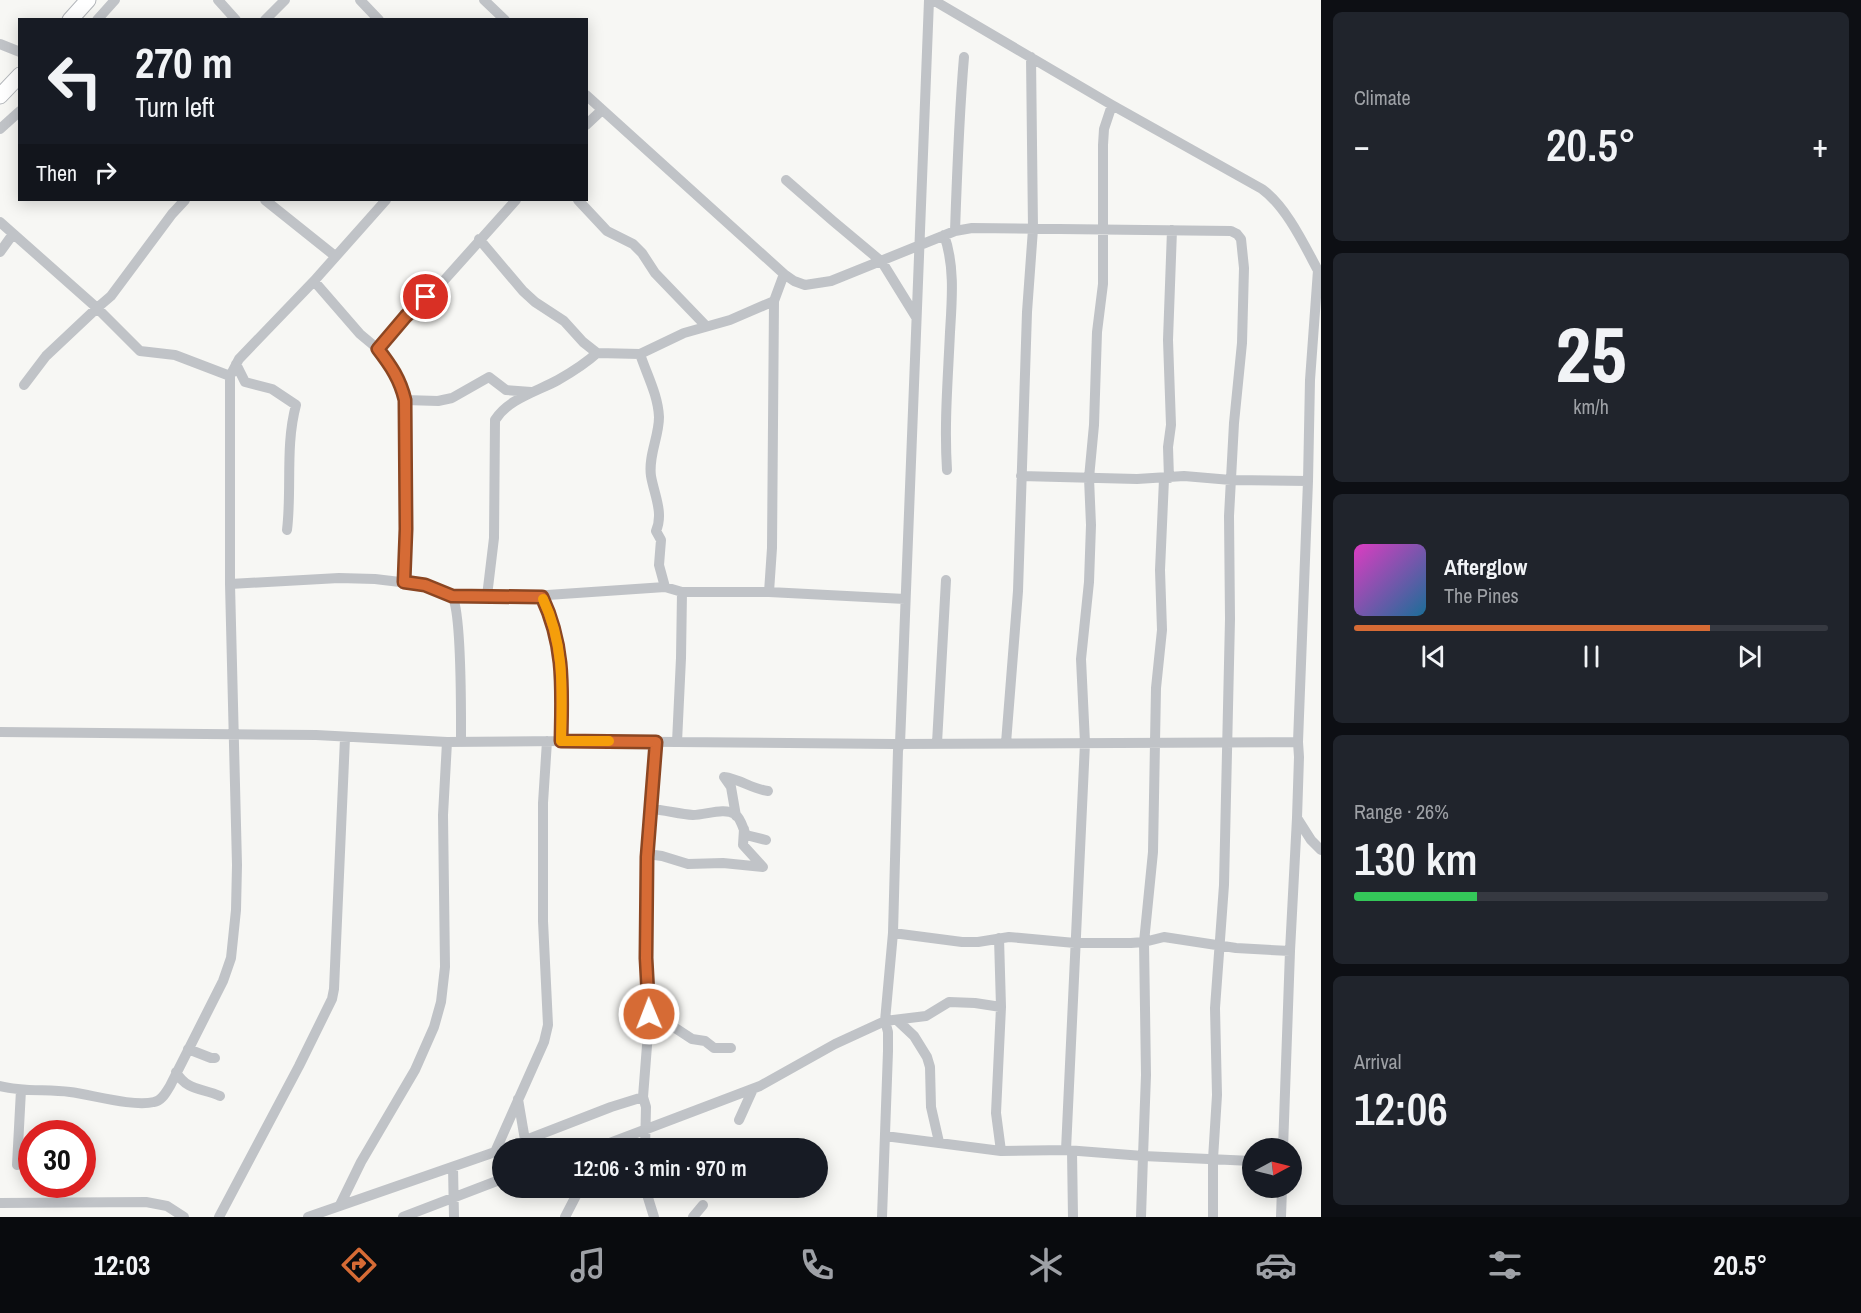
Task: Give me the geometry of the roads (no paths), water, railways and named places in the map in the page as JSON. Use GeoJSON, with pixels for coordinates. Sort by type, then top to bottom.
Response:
{"type":"FeatureCollection","features":[{"type":"Feature","properties":{"kind":"highway"},"geometry":{"type":"LineString","coordinates":[[76,18],[88,0]]}},
{"type":"Feature","properties":{"kind":"highway"},"geometry":{"type":"LineString","coordinates":[[0,96],[18,77]]}},
{"type":"Feature","properties":{"kind":"street"},"geometry":{"type":"LineString","coordinates":[[99,18],[115,0]]}},
{"type":"Feature","properties":{"kind":"street"},"geometry":{"type":"LineString","coordinates":[[219,0],[234,18]]}},
{"type":"Feature","properties":{"kind":"street"},"geometry":{"type":"LineString","coordinates":[[267,18],[285,0]]}},
{"type":"Feature","properties":{"kind":"street"},"geometry":{"type":"LineString","coordinates":[[360,0],[377,18]]}},
{"type":"Feature","properties":{"kind":"street"},"geometry":{"type":"LineString","coordinates":[[484,0],[503,18]]}},
{"type":"Feature","properties":{"kind":"street"},"geometry":{"type":"LineString","coordinates":[[882,1217],[888,1041],[885,1021],[893,933],[918,246],[931,0],[1112,105],[1230,170],[1271,196],[1281,208],[1319,273],[1310,380],[1297,818],[1283,1138]]}},
{"type":"Feature","properties":{"kind":"street"},"geometry":{"type":"LineString","coordinates":[[0,44],[18,51]]}},
{"type":"Feature","properties":{"kind":"street"},"geometry":{"type":"LineString","coordinates":[[947,470],[945,444],[951,307],[950,233],[964,57]]}},
{"type":"Feature","properties":{"kind":"street"},"geometry":{"type":"LineString","coordinates":[[1006,743],[1018,591],[1027,312],[1033,229],[1031,57]]}},
{"type":"Feature","properties":{"kind":"street"},"geometry":{"type":"LineString","coordinates":[[588,97],[784,274],[805,285],[831,281],[950,233],[972,228],[1231,231],[1241,239],[1244,268],[1242,343],[1233,423],[1229,516],[1230,619],[1224,885],[1214,1024],[1217,1095],[1213,1159],[1213,1217]]}},
{"type":"Feature","properties":{"kind":"street"},"geometry":{"type":"LineString","coordinates":[[1073,1217],[1069,1150],[1075,943],[1085,743],[1082,658],[1089,582],[1091,525],[1089,478],[1094,424],[1097,332],[1102,290],[1104,129],[1112,105]]}},
{"type":"Feature","properties":{"kind":"street"},"geometry":{"type":"LineString","coordinates":[[588,123],[602,110]]}},
{"type":"Feature","properties":{"kind":"street"},"geometry":{"type":"LineString","coordinates":[[0,129],[18,113]]}},
{"type":"Feature","properties":{"kind":"street"},"geometry":{"type":"LineString","coordinates":[[786,180],[882,261],[916,317]]}},
{"type":"Feature","properties":{"kind":"street"},"geometry":{"type":"LineString","coordinates":[[24,385],[46,356],[111,296],[184,201]]}},
{"type":"Feature","properties":{"kind":"street"},"geometry":{"type":"LineString","coordinates":[[266,201],[335,256]]}},
{"type":"Feature","properties":{"kind":"street"},"geometry":{"type":"LineString","coordinates":[[0,1086],[21,1090],[68,1092],[134,1103],[153,1103],[164,1096],[223,981],[231,958],[237,865],[230,584],[230,376],[236,364],[385,201]]}},
{"type":"Feature","properties":{"kind":"street"},"geometry":{"type":"LineString","coordinates":[[378,349],[411,311],[439,286],[515,201]]}},
{"type":"Feature","properties":{"kind":"street"},"geometry":{"type":"LineString","coordinates":[[579,201],[607,231],[633,244],[655,273],[706,326]]}},
{"type":"Feature","properties":{"kind":"street"},"geometry":{"type":"LineString","coordinates":[[0,222],[97,308],[140,351],[171,354],[230,376]]}},
{"type":"Feature","properties":{"kind":"street"},"geometry":{"type":"LineString","coordinates":[[1141,1217],[1146,1075],[1144,942],[1153,852],[1156,688],[1162,630],[1160,570],[1171,425],[1167,340],[1172,230]]}},
{"type":"Feature","properties":{"kind":"street"},"geometry":{"type":"LineString","coordinates":[[0,252],[13,234]]}},
{"type":"Feature","properties":{"kind":"street"},"geometry":{"type":"LineString","coordinates":[[479,239],[523,291],[564,321],[597,354]]}},
{"type":"Feature","properties":{"kind":"street"},"geometry":{"type":"LineString","coordinates":[[769,592],[772,524],[774,301],[784,274]]}},
{"type":"Feature","properties":{"kind":"street"},"geometry":{"type":"LineString","coordinates":[[314,281],[360,334],[378,349],[397,375],[405,400],[404,582]]}},
{"type":"Feature","properties":{"kind":"street"},"geometry":{"type":"LineString","coordinates":[[487,596],[494,538],[495,420],[507,409],[575,371],[597,354],[640,354],[678,336],[730,320],[774,301]]}},
{"type":"Feature","properties":{"kind":"street"},"geometry":{"type":"LineString","coordinates":[[640,354],[653,388],[659,417],[651,459],[651,477],[657,497],[658,525],[656,531],[661,540],[659,565],[665,587]]}},
{"type":"Feature","properties":{"kind":"street"},"geometry":{"type":"LineString","coordinates":[[236,364],[245,382],[272,389],[296,405],[289,443],[290,502],[287,530]]}},
{"type":"Feature","properties":{"kind":"street"},"geometry":{"type":"LineString","coordinates":[[405,400],[438,401],[452,398],[489,377],[506,390],[534,392]]}},
{"type":"Feature","properties":{"kind":"street"},"geometry":{"type":"LineString","coordinates":[[1021,476],[1089,478],[1184,476],[1231,480],[1308,480]]}},
{"type":"Feature","properties":{"kind":"street"},"geometry":{"type":"LineString","coordinates":[[230,584],[339,578],[375,579],[425,585],[456,597],[542,597],[665,587],[682,592],[769,592],[905,599]]}},
{"type":"Feature","properties":{"kind":"street"},"geometry":{"type":"LineString","coordinates":[[937,743],[946,580]]}},
{"type":"Feature","properties":{"kind":"street"},"geometry":{"type":"LineString","coordinates":[[677,742],[682,592]]}},
{"type":"Feature","properties":{"kind":"street"},"geometry":{"type":"LineString","coordinates":[[456,597],[461,742]]}},
{"type":"Feature","properties":{"kind":"street"},"geometry":{"type":"LineString","coordinates":[[542,597],[551,616],[561,655],[561,741]]}},
{"type":"Feature","properties":{"kind":"street"},"geometry":{"type":"LineString","coordinates":[[0,732],[316,735],[447,742],[900,744],[1298,742]]}},
{"type":"Feature","properties":{"kind":"street"},"geometry":{"type":"LineString","coordinates":[[219,1217],[332,999],[335,980],[345,738]]}},
{"type":"Feature","properties":{"kind":"street"},"geometry":{"type":"LineString","coordinates":[[501,1138],[544,1042],[548,1025],[543,921],[543,804],[547,741]]}},
{"type":"Feature","properties":{"kind":"street"},"geometry":{"type":"LineString","coordinates":[[340,1205],[361,1162],[415,1070],[434,1027],[441,1002],[445,967],[443,815],[447,742]]}},
{"type":"Feature","properties":{"kind":"street"},"geometry":{"type":"LineString","coordinates":[[646,1138],[646,1107],[643,1097],[649,1014],[646,958],[647,854],[656,742]]}},
{"type":"Feature","properties":{"kind":"street"},"geometry":{"type":"LineString","coordinates":[[766,840],[746,835],[736,816],[731,787],[724,777],[735,778],[758,790],[768,791]]}},
{"type":"Feature","properties":{"kind":"street"},"geometry":{"type":"LineString","coordinates":[[651,809],[673,810],[693,815],[724,811],[736,816]]}},
{"type":"Feature","properties":{"kind":"street"},"geometry":{"type":"LineString","coordinates":[[1297,818],[1311,840],[1321,850]]}},
{"type":"Feature","properties":{"kind":"street"},"geometry":{"type":"LineString","coordinates":[[647,854],[688,864],[723,863],[763,867],[743,845],[744,829]]}},
{"type":"Feature","properties":{"kind":"street"},"geometry":{"type":"LineString","coordinates":[[893,933],[962,942],[1004,938],[1075,943],[1144,942],[1164,937],[1236,948],[1290,951]]}},
{"type":"Feature","properties":{"kind":"street"},"geometry":{"type":"LineString","coordinates":[[1001,1151],[996,1113],[1001,1007],[1000,951],[1004,938]]}},
{"type":"Feature","properties":{"kind":"street"},"geometry":{"type":"LineString","coordinates":[[628,1138],[753,1089],[835,1044],[885,1021],[926,1016],[949,1002],[1001,1007]]}},
{"type":"Feature","properties":{"kind":"street"},"geometry":{"type":"LineString","coordinates":[[649,1014],[657,1016],[692,1039],[705,1041],[714,1048],[731,1048]]}},
{"type":"Feature","properties":{"kind":"street"},"geometry":{"type":"LineString","coordinates":[[898,1021],[914,1036],[927,1057],[930,1067],[931,1107],[939,1142]]}},
{"type":"Feature","properties":{"kind":"street"},"geometry":{"type":"LineString","coordinates":[[188,1049],[215,1058]]}},
{"type":"Feature","properties":{"kind":"street"},"geometry":{"type":"LineString","coordinates":[[176,1072],[182,1082],[220,1096]]}},
{"type":"Feature","properties":{"kind":"street"},"geometry":{"type":"LineString","coordinates":[[740,1120],[753,1089]]}},
{"type":"Feature","properties":{"kind":"street"},"geometry":{"type":"LineString","coordinates":[[17,1165],[21,1090]]}},
{"type":"Feature","properties":{"kind":"street"},"geometry":{"type":"LineString","coordinates":[[530,1138],[643,1097]]}},
{"type":"Feature","properties":{"kind":"street"},"geometry":{"type":"LineString","coordinates":[[518,1099],[525,1138]]}},
{"type":"Feature","properties":{"kind":"street"},"geometry":{"type":"LineString","coordinates":[[885,1137],[1001,1151],[1069,1150],[1242,1160]]}},
{"type":"Feature","properties":{"kind":"street"},"geometry":{"type":"LineString","coordinates":[[308,1217],[492,1153]]}},
{"type":"Feature","properties":{"kind":"street"},"geometry":{"type":"LineString","coordinates":[[453,1167],[454,1217]]}},
{"type":"Feature","properties":{"kind":"street"},"geometry":{"type":"LineString","coordinates":[[403,1217],[492,1183]]}},
{"type":"Feature","properties":{"kind":"street"},"geometry":{"type":"LineString","coordinates":[[565,1217],[575,1198]]}},
{"type":"Feature","properties":{"kind":"street"},"geometry":{"type":"LineString","coordinates":[[648,1198],[654,1217]]}},
{"type":"Feature","properties":{"kind":"street"},"geometry":{"type":"LineString","coordinates":[[1281,1217],[1282,1198]]}},
{"type":"Feature","properties":{"kind":"street"},"geometry":{"type":"LineString","coordinates":[[0,1203],[146,1202],[167,1206],[184,1217]]}},
{"type":"Feature","properties":{"kind":"street"},"geometry":{"type":"LineString","coordinates":[[693,1217],[703,1204]]}}]}
